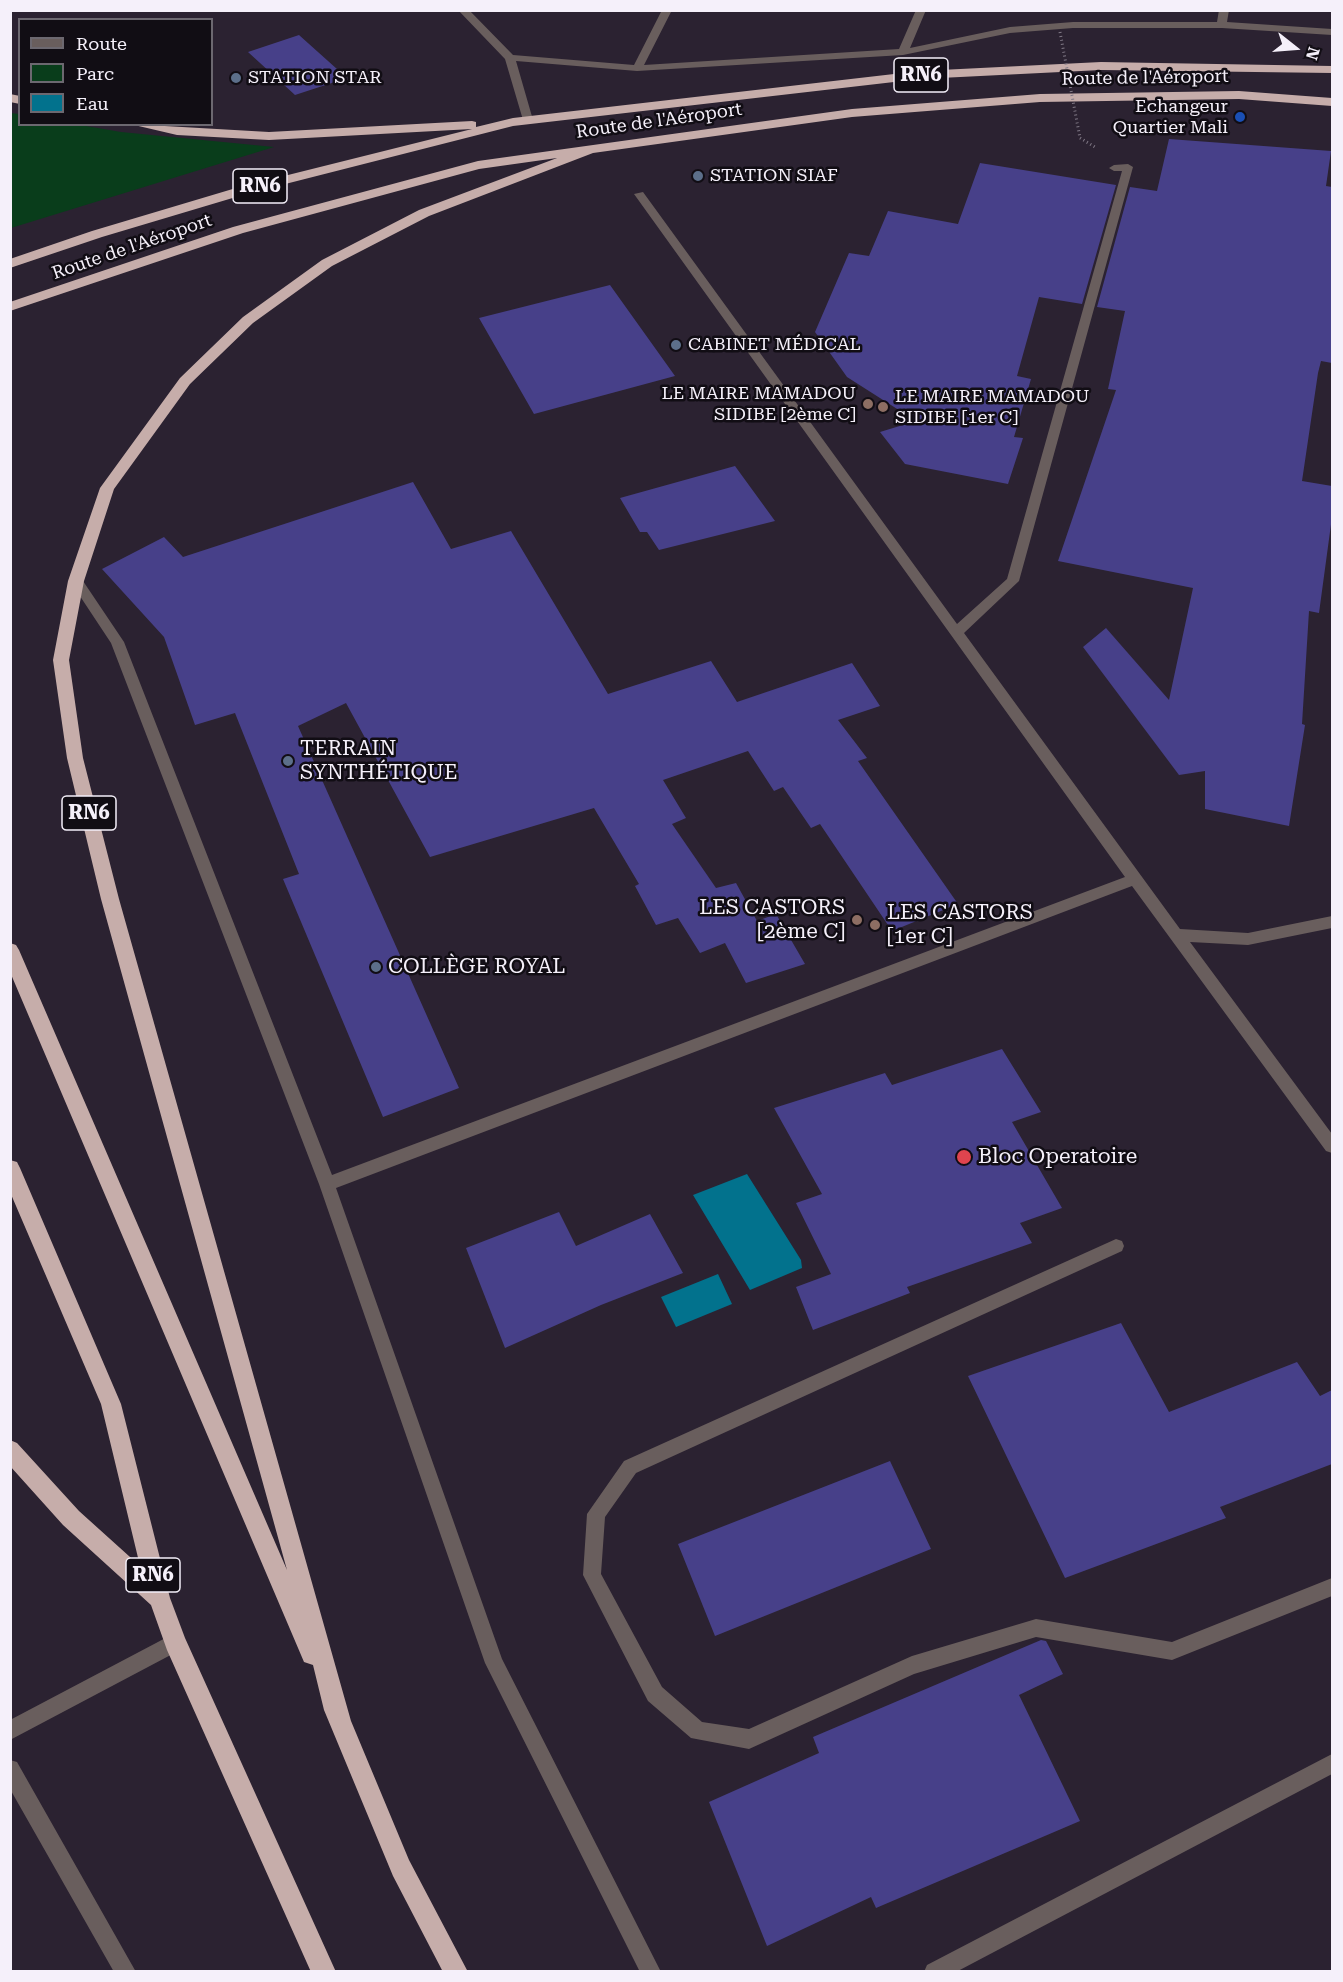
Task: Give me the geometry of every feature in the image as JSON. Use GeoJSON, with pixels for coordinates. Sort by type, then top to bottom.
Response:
{"type":"FeatureCollection","features":[{"type":"Feature","properties":{"kind":"highway","name":"Route de l'Aéroport"},"geometry":{"type":"LineString","coordinates":[[10,264],[97,234],[241,191],[513,122],[920,75],[1101,66],[1332,70]]}},
{"type":"Feature","properties":{"kind":"highway","name":"Route de l'Aéroport"},"geometry":{"type":"LineString","coordinates":[[10,307],[249,227],[478,165],[852,113],[1040,98],[1239,94],[1332,102]]}},
{"type":"Feature","properties":{"kind":"highway"},"geometry":{"type":"LineString","coordinates":[[148,126],[177,131],[269,136],[513,122]]}},
{"type":"Feature","properties":{"kind":"highway","name":"RN6"},"geometry":{"type":"LineString","coordinates":[[340,1721],[110,899],[75,758],[61,660],[76,581],[108,488],[185,381],[248,320],[327,263],[424,213],[594,148]]}},
{"type":"Feature","properties":{"kind":"highway"},"geometry":{"type":"LineString","coordinates":[[10,950],[401,1868],[456,1971]]}},
{"type":"Feature","properties":{"kind":"highway","name":"RN6"},"geometry":{"type":"LineString","coordinates":[[10,1168],[111,1404],[159,1598],[175,1642],[324,1971]]}},
{"type":"Feature","properties":{"kind":"highway"},"geometry":{"type":"LineString","coordinates":[[10,1450],[71,1518],[159,1598]]}},
{"type":"Feature","properties":{"kind":"street"},"geometry":{"type":"LineString","coordinates":[[463,10],[510,58],[528,120]]}},
{"type":"Feature","properties":{"kind":"street"},"geometry":{"type":"LineString","coordinates":[[637,68],[667,10]]}},
{"type":"Feature","properties":{"kind":"street"},"geometry":{"type":"LineString","coordinates":[[903,52],[921,10]]}},
{"type":"Feature","properties":{"kind":"street"},"geometry":{"type":"LineString","coordinates":[[1222,25],[1224,10]]}},
{"type":"Feature","properties":{"kind":"street"},"geometry":{"type":"LineString","coordinates":[[510,58],[637,68],[903,52],[1010,30],[1073,25],[1222,25],[1332,32]]}},
{"type":"Feature","properties":{"kind":"street"},"geometry":{"type":"LineString","coordinates":[[956,632],[1013,581],[1128,167],[1114,168]]}},
{"type":"Feature","properties":{"kind":"street"},"geometry":{"type":"LineString","coordinates":[[639,194],[1135,879],[1332,1146]]}},
{"type":"Feature","properties":{"kind":"street"},"geometry":{"type":"LineString","coordinates":[[76,581],[117,642],[327,1184],[494,1663],[651,1971]]}},
{"type":"Feature","properties":{"kind":"street"},"geometry":{"type":"LineString","coordinates":[[327,1184],[1135,879]]}},
{"type":"Feature","properties":{"kind":"street"},"geometry":{"type":"LineString","coordinates":[[1177,935],[1248,939],[1332,922]]}},
{"type":"Feature","properties":{"kind":"street"},"geometry":{"type":"LineString","coordinates":[[1116,1246],[630,1467],[596,1514],[592,1575],[655,1694],[698,1731],[749,1739],[912,1665],[1036,1628],[1172,1651],[1332,1587]]}},
{"type":"Feature","properties":{"kind":"street"},"geometry":{"type":"LineString","coordinates":[[10,1731],[175,1642]]}},
{"type":"Feature","properties":{"kind":"street"},"geometry":{"type":"LineString","coordinates":[[934,1971],[1332,1764]]}},
{"type":"Feature","properties":{"kind":"street"},"geometry":{"type":"LineString","coordinates":[[10,1769],[126,1971]]}},
{"type":"Feature","properties":{"kind":"path"},"geometry":{"type":"LineString","coordinates":[[1060,32],[1080,138]]}},
{"type":"Feature","properties":{"kind":"green space"},"geometry":{"type":"Polygon","coordinates":[[[10,113],[18,114],[18,126],[86,126],[121,132],[274,147],[11,228],[10,113]]]}},
{"type":"Feature","properties":{"kind":"water"},"geometry":{"type":"Polygon","coordinates":[[[747,1174],[801,1260],[802,1268],[750,1290],[693,1195],[747,1174]]]}},
{"type":"Feature","properties":{"kind":"water"},"geometry":{"type":"Polygon","coordinates":[[[718,1274],[732,1304],[676,1327],[661,1297],[718,1274]]]}},
{"type":"Feature","properties":{"kind":"building"},"geometry":{"type":"Polygon","coordinates":[[[299,35],[347,78],[295,95],[248,52],[299,35]]]}},
{"type":"Feature","properties":{"kind":"building"},"geometry":{"type":"Polygon","coordinates":[[[1169,139],[1331,151],[1326,186],[1332,187],[1332,363],[1321,361],[1302,481],[1332,486],[1332,517],[1319,613],[1309,611],[1302,724],[1305,725],[1289,826],[1205,809],[1205,771],[1179,775],[1083,647],[1106,628],[1169,700],[1193,588],[1058,561],[1116,390],[1108,389],[1125,311],[1097,307],[1130,187],[1157,191],[1169,139]]]}},
{"type":"Feature","properties":{"kind":"building"},"geometry":{"type":"Polygon","coordinates":[[[980,163],[1116,185],[1082,304],[1039,297],[1017,376],[1031,379],[1014,437],[1023,438],[1008,484],[905,464],[880,432],[916,421],[847,377],[815,332],[849,253],[869,256],[888,211],[958,224],[980,163]]]}},
{"type":"Feature","properties":{"kind":"building"},"geometry":{"type":"Polygon","coordinates":[[[610,285],[675,376],[534,414],[479,318],[610,285]]]}},
{"type":"Feature","properties":{"kind":"building"},"geometry":{"type":"Polygon","coordinates":[[[735,466],[775,521],[659,550],[647,532],[640,532],[620,498],[735,466]]]}},
{"type":"Feature","properties":{"kind":"building"},"geometry":{"type":"Polygon","coordinates":[[[413,482],[451,549],[511,531],[608,694],[711,661],[737,702],[852,663],[880,706],[838,720],[867,758],[858,761],[958,904],[892,931],[820,824],[811,828],[783,787],[774,791],[748,751],[663,780],[686,818],[672,824],[716,888],[736,883],[757,921],[776,914],[805,964],[746,983],[725,943],[700,953],[678,918],[656,925],[635,886],[639,884],[594,808],[430,857],[346,703],[298,726],[459,1088],[383,1117],[283,879],[299,874],[235,713],[195,725],[164,637],[102,569],[164,537],[183,557],[413,482]]]}},
{"type":"Feature","properties":{"kind":"building"},"geometry":{"type":"Polygon","coordinates":[[[1002,1049],[1041,1112],[1012,1122],[1062,1208],[1020,1223],[1032,1243],[907,1287],[910,1293],[813,1330],[796,1287],[831,1274],[796,1203],[822,1194],[774,1108],[885,1073],[892,1085],[1002,1049]]]}},
{"type":"Feature","properties":{"kind":"building"},"geometry":{"type":"Polygon","coordinates":[[[559,1212],[576,1246],[650,1214],[683,1273],[601,1305],[505,1348],[466,1248],[559,1212]]]}},
{"type":"Feature","properties":{"kind":"building"},"geometry":{"type":"Polygon","coordinates":[[[1121,1323],[1169,1412],[1297,1362],[1320,1396],[1332,1390],[1332,1464],[1220,1507],[1226,1518],[1065,1578],[968,1376],[1121,1323]]]}},
{"type":"Feature","properties":{"kind":"building"},"geometry":{"type":"Polygon","coordinates":[[[890,1461],[931,1549],[715,1636],[678,1544],[890,1461]]]}},
{"type":"Feature","properties":{"kind":"building"},"geometry":{"type":"Polygon","coordinates":[[[1041,1640],[1046,1641],[1063,1674],[1019,1695],[1080,1821],[876,1908],[871,1897],[767,1946],[709,1802],[819,1753],[813,1737],[1041,1640]]]}},
{"type":"Feature","properties":{"kind":"place","name":"STATION STAR"},"geometry":{"type":"Point","coordinates":[236,78]}},
{"type":"Feature","properties":{"kind":"place","name":"Echangeur Quartier Mali"},"geometry":{"type":"Point","coordinates":[1240,117]}},
{"type":"Feature","properties":{"kind":"place","name":"STATION SIAF"},"geometry":{"type":"Point","coordinates":[698,176]}},
{"type":"Feature","properties":{"kind":"place","name":"CABINET MÉDICAL"},"geometry":{"type":"Point","coordinates":[676,345]}},
{"type":"Feature","properties":{"kind":"place","name":"LE MAIRE MAMADOU SIDIBE [2ème C]"},"geometry":{"type":"Point","coordinates":[868,404]}},
{"type":"Feature","properties":{"kind":"place","name":"LE MAIRE MAMADOU SIDIBE [1er C]"},"geometry":{"type":"Point","coordinates":[883,407]}},
{"type":"Feature","properties":{"kind":"place","name":"TERRAIN SYNTHÉTIQUE"},"geometry":{"type":"Point","coordinates":[288,761]}},
{"type":"Feature","properties":{"kind":"place","name":"LES CASTORS [2ème C]"},"geometry":{"type":"Point","coordinates":[857,920]}},
{"type":"Feature","properties":{"kind":"place","name":"LES CASTORS [1er C]"},"geometry":{"type":"Point","coordinates":[875,925]}},
{"type":"Feature","properties":{"kind":"place","name":"COLLÈGE ROYAL"},"geometry":{"type":"Point","coordinates":[376,967]}},
{"type":"Feature","properties":{"kind":"place","name":"Bloc Operatoire"},"geometry":{"type":"Point","coordinates":[964,1157]}}]}
